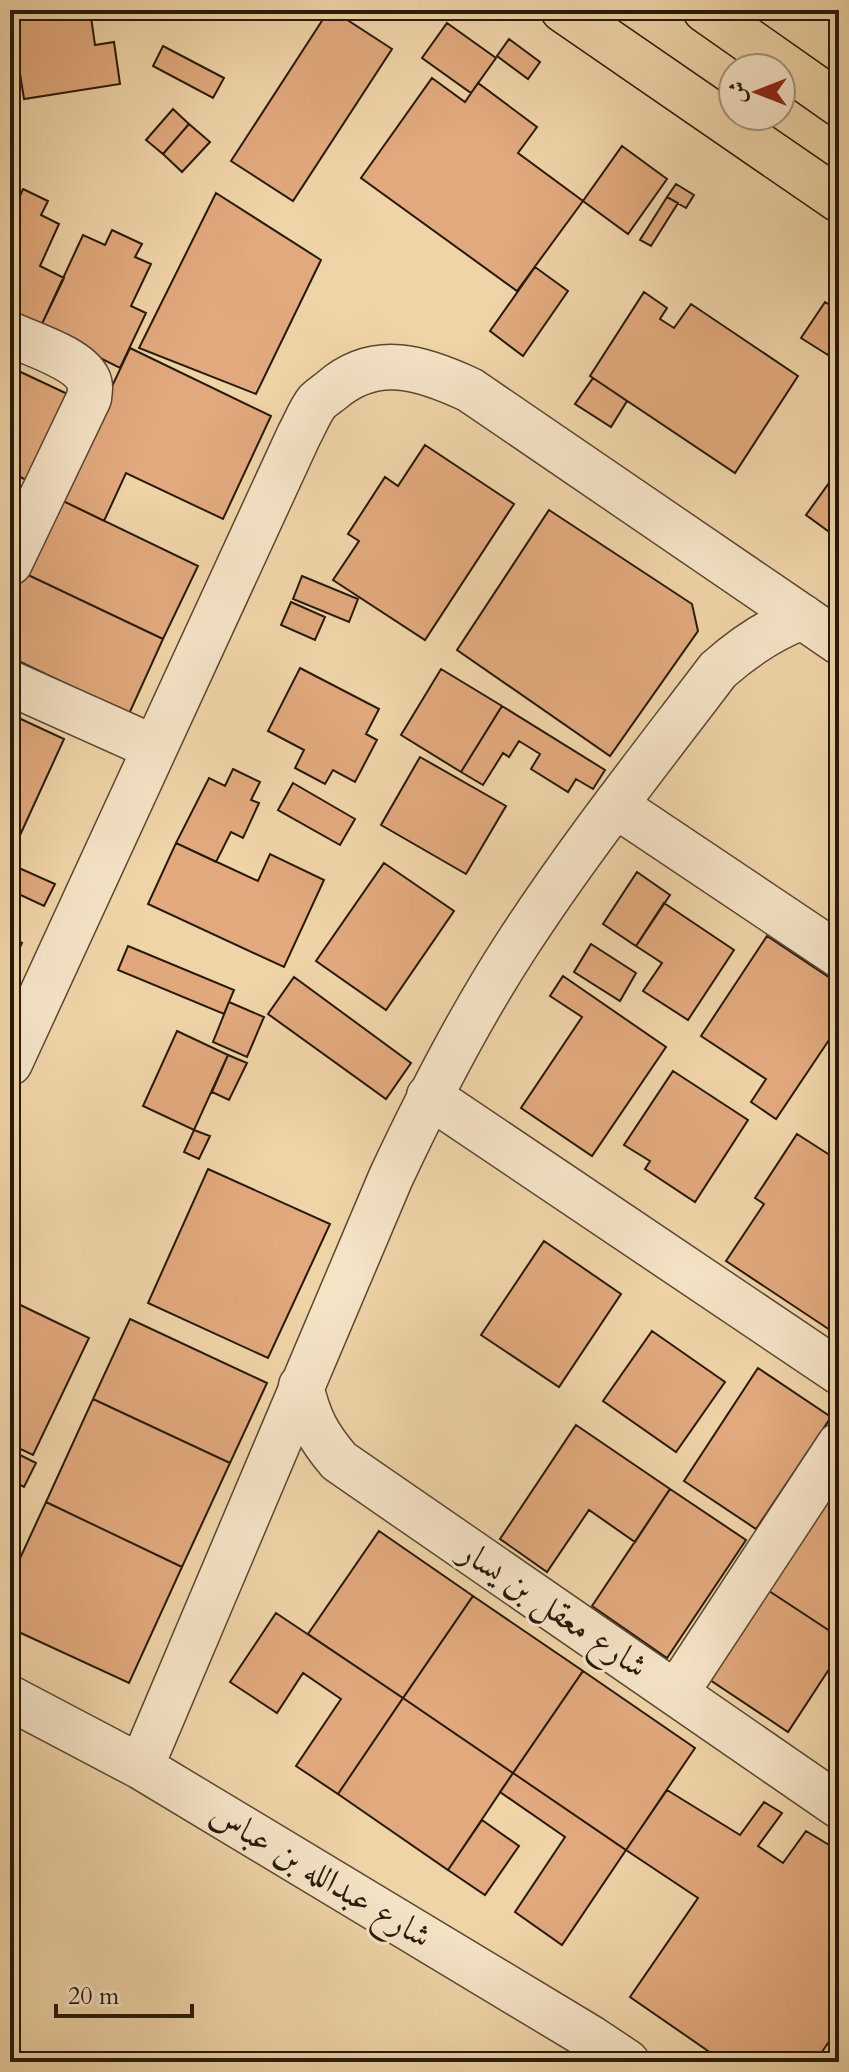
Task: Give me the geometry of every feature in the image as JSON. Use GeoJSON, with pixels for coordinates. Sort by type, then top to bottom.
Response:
{"type":"FeatureCollection","features":[{"type":"Feature","properties":{"kind":"main road"},"geometry":{"type":"LineString","coordinates":[[563,10],[839,200]]}},
{"type":"Feature","properties":{"kind":"main road"},"geometry":{"type":"LineString","coordinates":[[705,10],[839,104]]}},
{"type":"Feature","properties":{"kind":"street"},"geometry":{"type":"LineString","coordinates":[[10,334],[70,361],[83,370],[90,383],[89,398],[10,563]]}},
{"type":"Feature","properties":{"kind":"street"},"geometry":{"type":"LineString","coordinates":[[10,1063],[299,435],[317,403],[344,379],[378,366],[410,368],[441,376],[470,390],[839,642]]}},
{"type":"Feature","properties":{"kind":"street"},"geometry":{"type":"LineString","coordinates":[[141,1767],[391,1177],[429,1096],[469,1023],[562,876],[718,670],[758,638],[803,617]]}},
{"type":"Feature","properties":{"kind":"street"},"geometry":{"type":"LineString","coordinates":[[10,683],[155,748]]}},
{"type":"Feature","properties":{"kind":"street"},"geometry":{"type":"LineString","coordinates":[[615,805],[839,955]]}},
{"type":"Feature","properties":{"kind":"street"},"geometry":{"type":"LineString","coordinates":[[429,1096],[839,1372]]}},
{"type":"Feature","properties":{"kind":"street","name":"شارع معقل بن يسار"},"geometry":{"type":"LineString","coordinates":[[301,1386],[308,1413],[321,1439],[339,1461],[839,1806]]}},
{"type":"Feature","properties":{"kind":"street"},"geometry":{"type":"LineString","coordinates":[[676,1693],[839,1445]]}},
{"type":"Feature","properties":{"kind":"street","name":"شارع عبدالله بن عباس"},"geometry":{"type":"LineString","coordinates":[[10,1698],[141,1767],[582,2050],[627,2062]]}},
{"type":"Feature","properties":{"kind":"building"},"geometry":{"type":"Polygon","coordinates":[[[10,10],[90,10],[95,45],[114,42],[120,84],[24,99],[10,10]]]}},
{"type":"Feature","properties":{"kind":"building"},"geometry":{"type":"Polygon","coordinates":[[[329,10],[392,49],[293,201],[231,161],[329,10]]]}},
{"type":"Feature","properties":{"kind":"building"},"geometry":{"type":"Polygon","coordinates":[[[447,23],[496,58],[471,93],[422,58],[447,23]]]}},
{"type":"Feature","properties":{"kind":"building"},"geometry":{"type":"Polygon","coordinates":[[[509,39],[540,62],[528,79],[497,56],[509,39]]]}},
{"type":"Feature","properties":{"kind":"building"},"geometry":{"type":"Polygon","coordinates":[[[163,46],[224,78],[213,98],[153,66],[163,46]]]}},
{"type":"Feature","properties":{"kind":"building"},"geometry":{"type":"Polygon","coordinates":[[[432,78],[465,102],[478,83],[537,127],[518,153],[583,201],[517,291],[361,178],[432,78]]]}},
{"type":"Feature","properties":{"kind":"building"},"geometry":{"type":"Polygon","coordinates":[[[173,109],[189,124],[163,154],[146,140],[173,109]]]}},
{"type":"Feature","properties":{"kind":"building"},"geometry":{"type":"Polygon","coordinates":[[[189,124],[210,142],[182,172],[163,154],[189,124]]]}},
{"type":"Feature","properties":{"kind":"building"},"geometry":{"type":"Polygon","coordinates":[[[622,146],[667,179],[628,234],[583,201],[622,146]]]}},
{"type":"Feature","properties":{"kind":"building"},"geometry":{"type":"Polygon","coordinates":[[[676,184],[694,195],[686,208],[667,197],[676,184]]]}},
{"type":"Feature","properties":{"kind":"building"},"geometry":{"type":"Polygon","coordinates":[[[23,189],[48,201],[41,215],[59,224],[40,266],[64,278],[40,328],[10,314],[10,199],[17,203],[23,189]]]}},
{"type":"Feature","properties":{"kind":"building"},"geometry":{"type":"Polygon","coordinates":[[[216,193],[321,260],[256,394],[139,348],[216,193]]]}},
{"type":"Feature","properties":{"kind":"building"},"geometry":{"type":"Polygon","coordinates":[[[667,197],[678,203],[651,246],[640,240],[667,197]]]}},
{"type":"Feature","properties":{"kind":"building"},"geometry":{"type":"Polygon","coordinates":[[[112,230],[142,244],[135,257],[151,264],[131,306],[146,313],[120,368],[40,328],[83,235],[105,245],[112,230]]]}},
{"type":"Feature","properties":{"kind":"building"},"geometry":{"type":"Polygon","coordinates":[[[535,267],[568,291],[523,356],[490,331],[535,267]]]}},
{"type":"Feature","properties":{"kind":"building"},"geometry":{"type":"Polygon","coordinates":[[[644,292],[667,308],[660,319],[674,328],[691,304],[798,376],[735,473],[590,376],[644,292]]]}},
{"type":"Feature","properties":{"kind":"building"},"geometry":{"type":"Polygon","coordinates":[[[825,302],[839,311],[839,338],[828,355],[801,338],[825,302]]]}},
{"type":"Feature","properties":{"kind":"building"},"geometry":{"type":"Polygon","coordinates":[[[130,348],[271,416],[223,519],[126,473],[104,521],[59,499],[130,348]]]}},
{"type":"Feature","properties":{"kind":"building"},"geometry":{"type":"Polygon","coordinates":[[[10,367],[74,397],[34,484],[10,472],[10,367]]]}},
{"type":"Feature","properties":{"kind":"building"},"geometry":{"type":"Polygon","coordinates":[[[593,378],[627,401],[611,427],[575,404],[593,378]]]}},
{"type":"Feature","properties":{"kind":"building"},"geometry":{"type":"Polygon","coordinates":[[[425,445],[514,504],[425,640],[333,580],[359,541],[348,534],[385,477],[398,486],[425,445]]]}},
{"type":"Feature","properties":{"kind":"building"},"geometry":{"type":"Polygon","coordinates":[[[839,469],[839,539],[806,515],[839,469]]]}},
{"type":"Feature","properties":{"kind":"building"},"geometry":{"type":"Polygon","coordinates":[[[59,499],[198,566],[163,639],[24,573],[59,499]]]}},
{"type":"Feature","properties":{"kind":"building"},"geometry":{"type":"Polygon","coordinates":[[[549,510],[692,604],[698,631],[610,756],[457,650],[549,510]]]}},
{"type":"Feature","properties":{"kind":"building"},"geometry":{"type":"Polygon","coordinates":[[[24,573],[163,639],[129,714],[10,657],[10,604],[24,573]]]}},
{"type":"Feature","properties":{"kind":"building"},"geometry":{"type":"Polygon","coordinates":[[[302,576],[358,599],[349,622],[293,599],[302,576]]]}},
{"type":"Feature","properties":{"kind":"building"},"geometry":{"type":"Polygon","coordinates":[[[291,602],[325,617],[315,640],[281,625],[291,602]]]}},
{"type":"Feature","properties":{"kind":"building"},"geometry":{"type":"Polygon","coordinates":[[[300,668],[379,709],[366,734],[377,740],[355,782],[333,770],[325,784],[295,768],[304,750],[268,731],[300,668]]]}},
{"type":"Feature","properties":{"kind":"building"},"geometry":{"type":"Polygon","coordinates":[[[441,669],[502,706],[461,772],[401,735],[441,669]]]}},
{"type":"Feature","properties":{"kind":"building"},"geometry":{"type":"Polygon","coordinates":[[[502,706],[605,770],[593,789],[576,779],[568,792],[531,769],[540,754],[519,741],[509,757],[503,753],[483,785],[461,772],[502,706]]]}},
{"type":"Feature","properties":{"kind":"building"},"geometry":{"type":"Polygon","coordinates":[[[10,714],[64,739],[11,855],[10,855],[10,714]]]}},
{"type":"Feature","properties":{"kind":"building"},"geometry":{"type":"Polygon","coordinates":[[[420,757],[506,806],[466,874],[381,825],[420,757]]]}},
{"type":"Feature","properties":{"kind":"building"},"geometry":{"type":"Polygon","coordinates":[[[233,769],[260,782],[251,800],[259,803],[243,838],[231,832],[216,862],[176,843],[209,778],[225,786],[233,769]]]}},
{"type":"Feature","properties":{"kind":"building"},"geometry":{"type":"Polygon","coordinates":[[[293,783],[355,819],[340,845],[278,810],[293,783]]]}},
{"type":"Feature","properties":{"kind":"building"},"geometry":{"type":"Polygon","coordinates":[[[176,843],[258,881],[270,854],[324,880],[284,967],[148,904],[176,843]]]}},
{"type":"Feature","properties":{"kind":"building"},"geometry":{"type":"Polygon","coordinates":[[[384,863],[454,911],[386,1010],[316,961],[384,863]]]}},
{"type":"Feature","properties":{"kind":"building"},"geometry":{"type":"Polygon","coordinates":[[[10,864],[55,884],[44,906],[10,890],[10,864]]]}},
{"type":"Feature","properties":{"kind":"building"},"geometry":{"type":"Polygon","coordinates":[[[637,872],[670,895],[636,946],[603,924],[637,872]]]}},
{"type":"Feature","properties":{"kind":"building"},"geometry":{"type":"Polygon","coordinates":[[[664,903],[734,950],[688,1020],[643,991],[662,963],[636,946],[664,903]]]}},
{"type":"Feature","properties":{"kind":"building"},"geometry":{"type":"Polygon","coordinates":[[[767,936],[839,984],[839,1025],[776,1119],[751,1102],[766,1079],[701,1036],[767,936]]]}},
{"type":"Feature","properties":{"kind":"building"},"geometry":{"type":"Polygon","coordinates":[[[10,937],[22,943],[11,966],[10,966],[10,937]]]}},
{"type":"Feature","properties":{"kind":"building"},"geometry":{"type":"Polygon","coordinates":[[[591,944],[636,973],[620,1001],[574,972],[591,944]]]}},
{"type":"Feature","properties":{"kind":"building"},"geometry":{"type":"Polygon","coordinates":[[[128,946],[234,990],[224,1014],[118,970],[128,946]]]}},
{"type":"Feature","properties":{"kind":"building"},"geometry":{"type":"Polygon","coordinates":[[[563,976],[666,1047],[592,1156],[521,1108],[582,1017],[550,996],[563,976]]]}},
{"type":"Feature","properties":{"kind":"building"},"geometry":{"type":"Polygon","coordinates":[[[294,977],[411,1063],[386,1099],[268,1014],[294,977]]]}},
{"type":"Feature","properties":{"kind":"building"},"geometry":{"type":"Polygon","coordinates":[[[229,1002],[264,1017],[247,1057],[213,1042],[229,1002]]]}},
{"type":"Feature","properties":{"kind":"building"},"geometry":{"type":"Polygon","coordinates":[[[177,1031],[228,1055],[194,1130],[143,1106],[177,1031]]]}},
{"type":"Feature","properties":{"kind":"building"},"geometry":{"type":"Polygon","coordinates":[[[228,1055],[247,1063],[229,1100],[212,1092],[228,1055]]]}},
{"type":"Feature","properties":{"kind":"building"},"geometry":{"type":"Polygon","coordinates":[[[673,1071],[748,1120],[695,1202],[645,1169],[650,1161],[624,1145],[673,1071]]]}},
{"type":"Feature","properties":{"kind":"building"},"geometry":{"type":"Polygon","coordinates":[[[194,1130],[210,1136],[199,1159],[184,1152],[194,1130]]]}},
{"type":"Feature","properties":{"kind":"building"},"geometry":{"type":"Polygon","coordinates":[[[797,1134],[839,1161],[839,1217],[829,1233],[839,1239],[839,1336],[726,1261],[764,1204],[755,1198],[797,1134]]]}},
{"type":"Feature","properties":{"kind":"building"},"geometry":{"type":"Polygon","coordinates":[[[208,1169],[330,1224],[268,1358],[148,1303],[208,1169]]]}},
{"type":"Feature","properties":{"kind":"building"},"geometry":{"type":"Polygon","coordinates":[[[544,1241],[621,1294],[559,1387],[481,1335],[544,1241]]]}},
{"type":"Feature","properties":{"kind":"building"},"geometry":{"type":"Polygon","coordinates":[[[10,1300],[89,1338],[33,1455],[10,1444],[10,1300]]]}},
{"type":"Feature","properties":{"kind":"building"},"geometry":{"type":"Polygon","coordinates":[[[130,1319],[267,1383],[230,1463],[93,1399],[130,1319]]]}},
{"type":"Feature","properties":{"kind":"building"},"geometry":{"type":"Polygon","coordinates":[[[652,1331],[725,1382],[676,1452],[603,1401],[652,1331]]]}},
{"type":"Feature","properties":{"kind":"building"},"geometry":{"type":"Polygon","coordinates":[[[758,1368],[831,1417],[756,1529],[684,1481],[758,1368]]]}},
{"type":"Feature","properties":{"kind":"building"},"geometry":{"type":"Polygon","coordinates":[[[93,1399],[230,1463],[182,1567],[46,1502],[93,1399]]]}},
{"type":"Feature","properties":{"kind":"building"},"geometry":{"type":"Polygon","coordinates":[[[576,1425],[670,1489],[635,1542],[589,1510],[547,1572],[500,1539],[576,1425]]]}},
{"type":"Feature","properties":{"kind":"building"},"geometry":{"type":"Polygon","coordinates":[[[10,1450],[36,1463],[24,1487],[10,1480],[10,1450]]]}},
{"type":"Feature","properties":{"kind":"building"},"geometry":{"type":"Polygon","coordinates":[[[670,1489],[746,1540],[667,1658],[592,1606],[670,1489]]]}},
{"type":"Feature","properties":{"kind":"building"},"geometry":{"type":"Polygon","coordinates":[[[825,1495],[839,1504],[839,1637],[763,1587],[825,1495]]]}},
{"type":"Feature","properties":{"kind":"building"},"geometry":{"type":"Polygon","coordinates":[[[46,1502],[182,1567],[129,1683],[10,1628],[10,1580],[46,1502]]]}},
{"type":"Feature","properties":{"kind":"building"},"geometry":{"type":"Polygon","coordinates":[[[379,1531],[473,1596],[403,1698],[308,1634],[379,1531]]]}},
{"type":"Feature","properties":{"kind":"building"},"geometry":{"type":"Polygon","coordinates":[[[763,1587],[839,1637],[839,1654],[788,1732],[704,1676],[763,1587]]]}},
{"type":"Feature","properties":{"kind":"building"},"geometry":{"type":"Polygon","coordinates":[[[473,1596],[583,1671],[513,1773],[403,1698],[473,1596]]]}},
{"type":"Feature","properties":{"kind":"building"},"geometry":{"type":"Polygon","coordinates":[[[276,1613],[403,1698],[338,1794],[296,1766],[341,1699],[303,1673],[277,1713],[230,1682],[276,1613]]]}},
{"type":"Feature","properties":{"kind":"building"},"geometry":{"type":"Polygon","coordinates":[[[583,1671],[695,1748],[626,1850],[513,1773],[583,1671]]]}},
{"type":"Feature","properties":{"kind":"building"},"geometry":{"type":"Polygon","coordinates":[[[403,1698],[513,1773],[448,1870],[338,1794],[403,1698]]]}},
{"type":"Feature","properties":{"kind":"building"},"geometry":{"type":"Polygon","coordinates":[[[513,1773],[626,1850],[562,1945],[515,1912],[565,1837],[500,1792],[513,1773]]]}},
{"type":"Feature","properties":{"kind":"building"},"geometry":{"type":"Polygon","coordinates":[[[667,1790],[740,1835],[764,1802],[782,1813],[758,1846],[783,1863],[806,1831],[839,1851],[839,2027],[815,2062],[724,2062],[630,1997],[698,1898],[626,1850],[667,1790]]]}},
{"type":"Feature","properties":{"kind":"building"},"geometry":{"type":"Polygon","coordinates":[[[482,1820],[519,1846],[485,1895],[448,1870],[482,1820]]]}}]}
